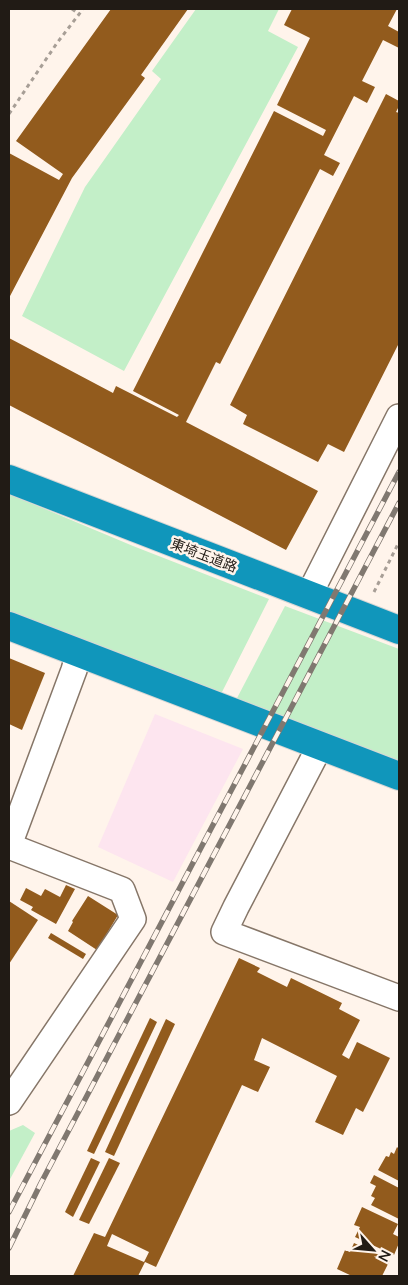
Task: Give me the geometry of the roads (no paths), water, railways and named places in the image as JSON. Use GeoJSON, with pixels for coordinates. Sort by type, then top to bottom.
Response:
{"type":"FeatureCollection","features":[{"type":"Feature","properties":{"kind":"highway","name":"東埼玉道路"},"geometry":{"type":"LineString","coordinates":[[9,479],[399,630]]}},
{"type":"Feature","properties":{"kind":"highway"},"geometry":{"type":"LineString","coordinates":[[9,626],[399,776]]}},
{"type":"Feature","properties":{"kind":"street"},"geometry":{"type":"LineString","coordinates":[[309,596],[399,418]]}},
{"type":"Feature","properties":{"kind":"street"},"geometry":{"type":"LineString","coordinates":[[9,1102],[133,919],[122,890],[9,845],[79,653]]}},
{"type":"Feature","properties":{"kind":"street"},"geometry":{"type":"LineString","coordinates":[[320,746],[224,932],[399,998]]}},
{"type":"Feature","properties":{"kind":"railway"},"geometry":{"type":"LineString","coordinates":[[9,1212],[399,472]]}},
{"type":"Feature","properties":{"kind":"railway"},"geometry":{"type":"LineString","coordinates":[[9,1248],[41,1183],[399,503]]}}]}
